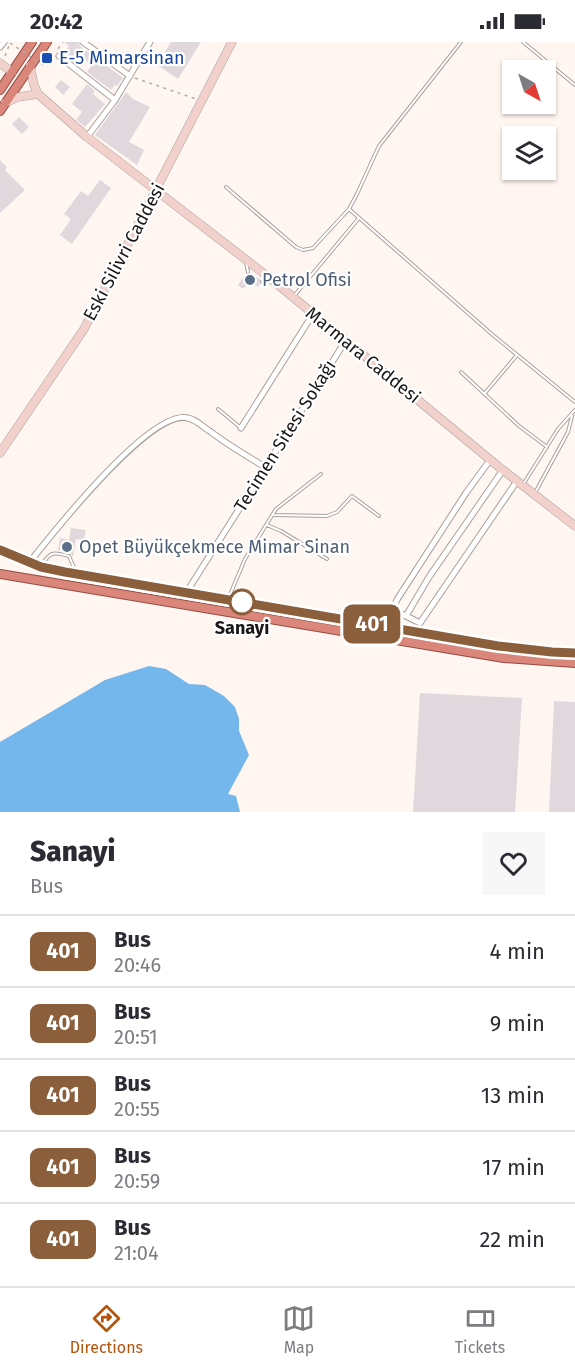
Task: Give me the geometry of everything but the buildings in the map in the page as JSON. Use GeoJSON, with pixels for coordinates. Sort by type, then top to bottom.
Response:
{"type":"FeatureCollection","features":[{"type":"Feature","properties":{"kind":"highway"},"geometry":{"type":"LineString","coordinates":[[0,90],[32,42]]}},
{"type":"Feature","properties":{"kind":"highway"},"geometry":{"type":"LineString","coordinates":[[3,107],[47,42]]}},
{"type":"Feature","properties":{"kind":"highway"},"geometry":{"type":"LineString","coordinates":[[0,550],[41,567],[78,574],[498,646],[575,653]]}},
{"type":"Feature","properties":{"kind":"highway"},"geometry":{"type":"LineString","coordinates":[[0,574],[504,658],[575,663]]}},
{"type":"Feature","properties":{"kind":"main road","name":"Eski Silivri Caddesi"},"geometry":{"type":"LineString","coordinates":[[0,453],[84,329],[232,42]]}},
{"type":"Feature","properties":{"kind":"main road"},"geometry":{"type":"LineString","coordinates":[[2,60],[12,72]]}},
{"type":"Feature","properties":{"kind":"main road"},"geometry":{"type":"LineString","coordinates":[[3,107],[18,96],[38,94],[30,66]]}},
{"type":"Feature","properties":{"kind":"main road","name":"Marmara Caddesi"},"geometry":{"type":"LineString","coordinates":[[38,94],[87,137],[246,259],[490,460],[575,526]]}},
{"type":"Feature","properties":{"kind":"street"},"geometry":{"type":"LineString","coordinates":[[83,42],[130,76]]}},
{"type":"Feature","properties":{"kind":"street"},"geometry":{"type":"LineString","coordinates":[[87,137],[115,100],[150,42]]}},
{"type":"Feature","properties":{"kind":"street"},"geometry":{"type":"LineString","coordinates":[[0,48],[7,43]]}},
{"type":"Feature","properties":{"kind":"street"},"geometry":{"type":"LineString","coordinates":[[59,56],[115,100]]}},
{"type":"Feature","properties":{"kind":"street"},"geometry":{"type":"LineString","coordinates":[[241,428],[313,314]]}},
{"type":"Feature","properties":{"kind":"street","name":"Tecimen Sitesi Sokağı"},"geometry":{"type":"LineString","coordinates":[[186,593],[346,340]]}},
{"type":"Feature","properties":{"kind":"street"},"geometry":{"type":"LineString","coordinates":[[29,563],[82,499],[124,454],[171,418],[186,417],[199,423],[265,467]]}},
{"type":"Feature","properties":{"kind":"street"},"geometry":{"type":"LineString","coordinates":[[490,460],[466,493],[392,610],[420,623],[520,483]]}},
{"type":"Feature","properties":{"kind":"street"},"geometry":{"type":"LineString","coordinates":[[406,616],[429,577],[503,470]]}},
{"type":"Feature","properties":{"kind":"lane"},"geometry":{"type":"LineString","coordinates":[[226,187],[296,247],[303,250],[319,244],[349,209],[379,146],[461,42]]}},
{"type":"Feature","properties":{"kind":"lane"},"geometry":{"type":"LineString","coordinates":[[523,42],[575,85]]}},
{"type":"Feature","properties":{"kind":"lane"},"geometry":{"type":"LineString","coordinates":[[349,209],[517,355],[575,402]]}},
{"type":"Feature","properties":{"kind":"lane"},"geometry":{"type":"LineString","coordinates":[[293,297],[359,218]]}},
{"type":"Feature","properties":{"kind":"lane"},"geometry":{"type":"LineString","coordinates":[[246,259],[248,272]]}},
{"type":"Feature","properties":{"kind":"lane"},"geometry":{"type":"LineString","coordinates":[[262,282],[271,279]]}},
{"type":"Feature","properties":{"kind":"lane"},"geometry":{"type":"LineString","coordinates":[[485,393],[517,355]]}},
{"type":"Feature","properties":{"kind":"lane"},"geometry":{"type":"LineString","coordinates":[[460,372],[519,426],[547,447]]}},
{"type":"Feature","properties":{"kind":"lane"},"geometry":{"type":"LineString","coordinates":[[218,409],[241,428]]}},
{"type":"Feature","properties":{"kind":"lane"},"geometry":{"type":"LineString","coordinates":[[520,483],[558,429],[574,411]]}},
{"type":"Feature","properties":{"kind":"lane"},"geometry":{"type":"LineString","coordinates":[[534,494],[568,432],[574,411]]}},
{"type":"Feature","properties":{"kind":"lane"},"geometry":{"type":"LineString","coordinates":[[228,600],[245,558],[276,509],[321,474]]}},
{"type":"Feature","properties":{"kind":"lane"},"geometry":{"type":"LineString","coordinates":[[273,515],[327,516],[337,512],[352,496],[379,516]]}},
{"type":"Feature","properties":{"kind":"lane"},"geometry":{"type":"LineString","coordinates":[[267,524],[327,560]]}},
{"type":"Feature","properties":{"kind":"lane"},"geometry":{"type":"LineString","coordinates":[[41,567],[48,554],[55,552],[69,555],[78,574]]}},
{"type":"Feature","properties":{"kind":"path"},"geometry":{"type":"LineString","coordinates":[[2,60],[7,43],[43,65],[63,42]]}},
{"type":"Feature","properties":{"kind":"path"},"geometry":{"type":"LineString","coordinates":[[130,76],[202,102]]}},
{"type":"Feature","properties":{"kind":"water"},"geometry":{"type":"Polygon","coordinates":[[[149,666],[166,669],[189,684],[205,685],[224,696],[235,707],[239,719],[239,731],[249,755],[228,794],[236,796],[240,812],[0,812],[0,742],[105,680],[149,666]]]}},
{"type":"Feature","properties":{"kind":"bus line","name":"401"},"geometry":{"type":"LineString","coordinates":[[0,550],[41,567],[65,572],[498,646],[575,653]]}},
{"type":"Feature","properties":{"kind":"place","name":"E-5 Mimarsinan"},"geometry":{"type":"Point","coordinates":[47,58]}},
{"type":"Feature","properties":{"kind":"place","name":"Petrol Ofisi"},"geometry":{"type":"Point","coordinates":[250,280]}},
{"type":"Feature","properties":{"kind":"place","name":"Opet Büyükçekmece Mimar Sinan"},"geometry":{"type":"Point","coordinates":[67,547]}},
{"type":"Feature","properties":{"kind":"place","name":"Sanayi"},"geometry":{"type":"Point","coordinates":[242,602]}}]}
